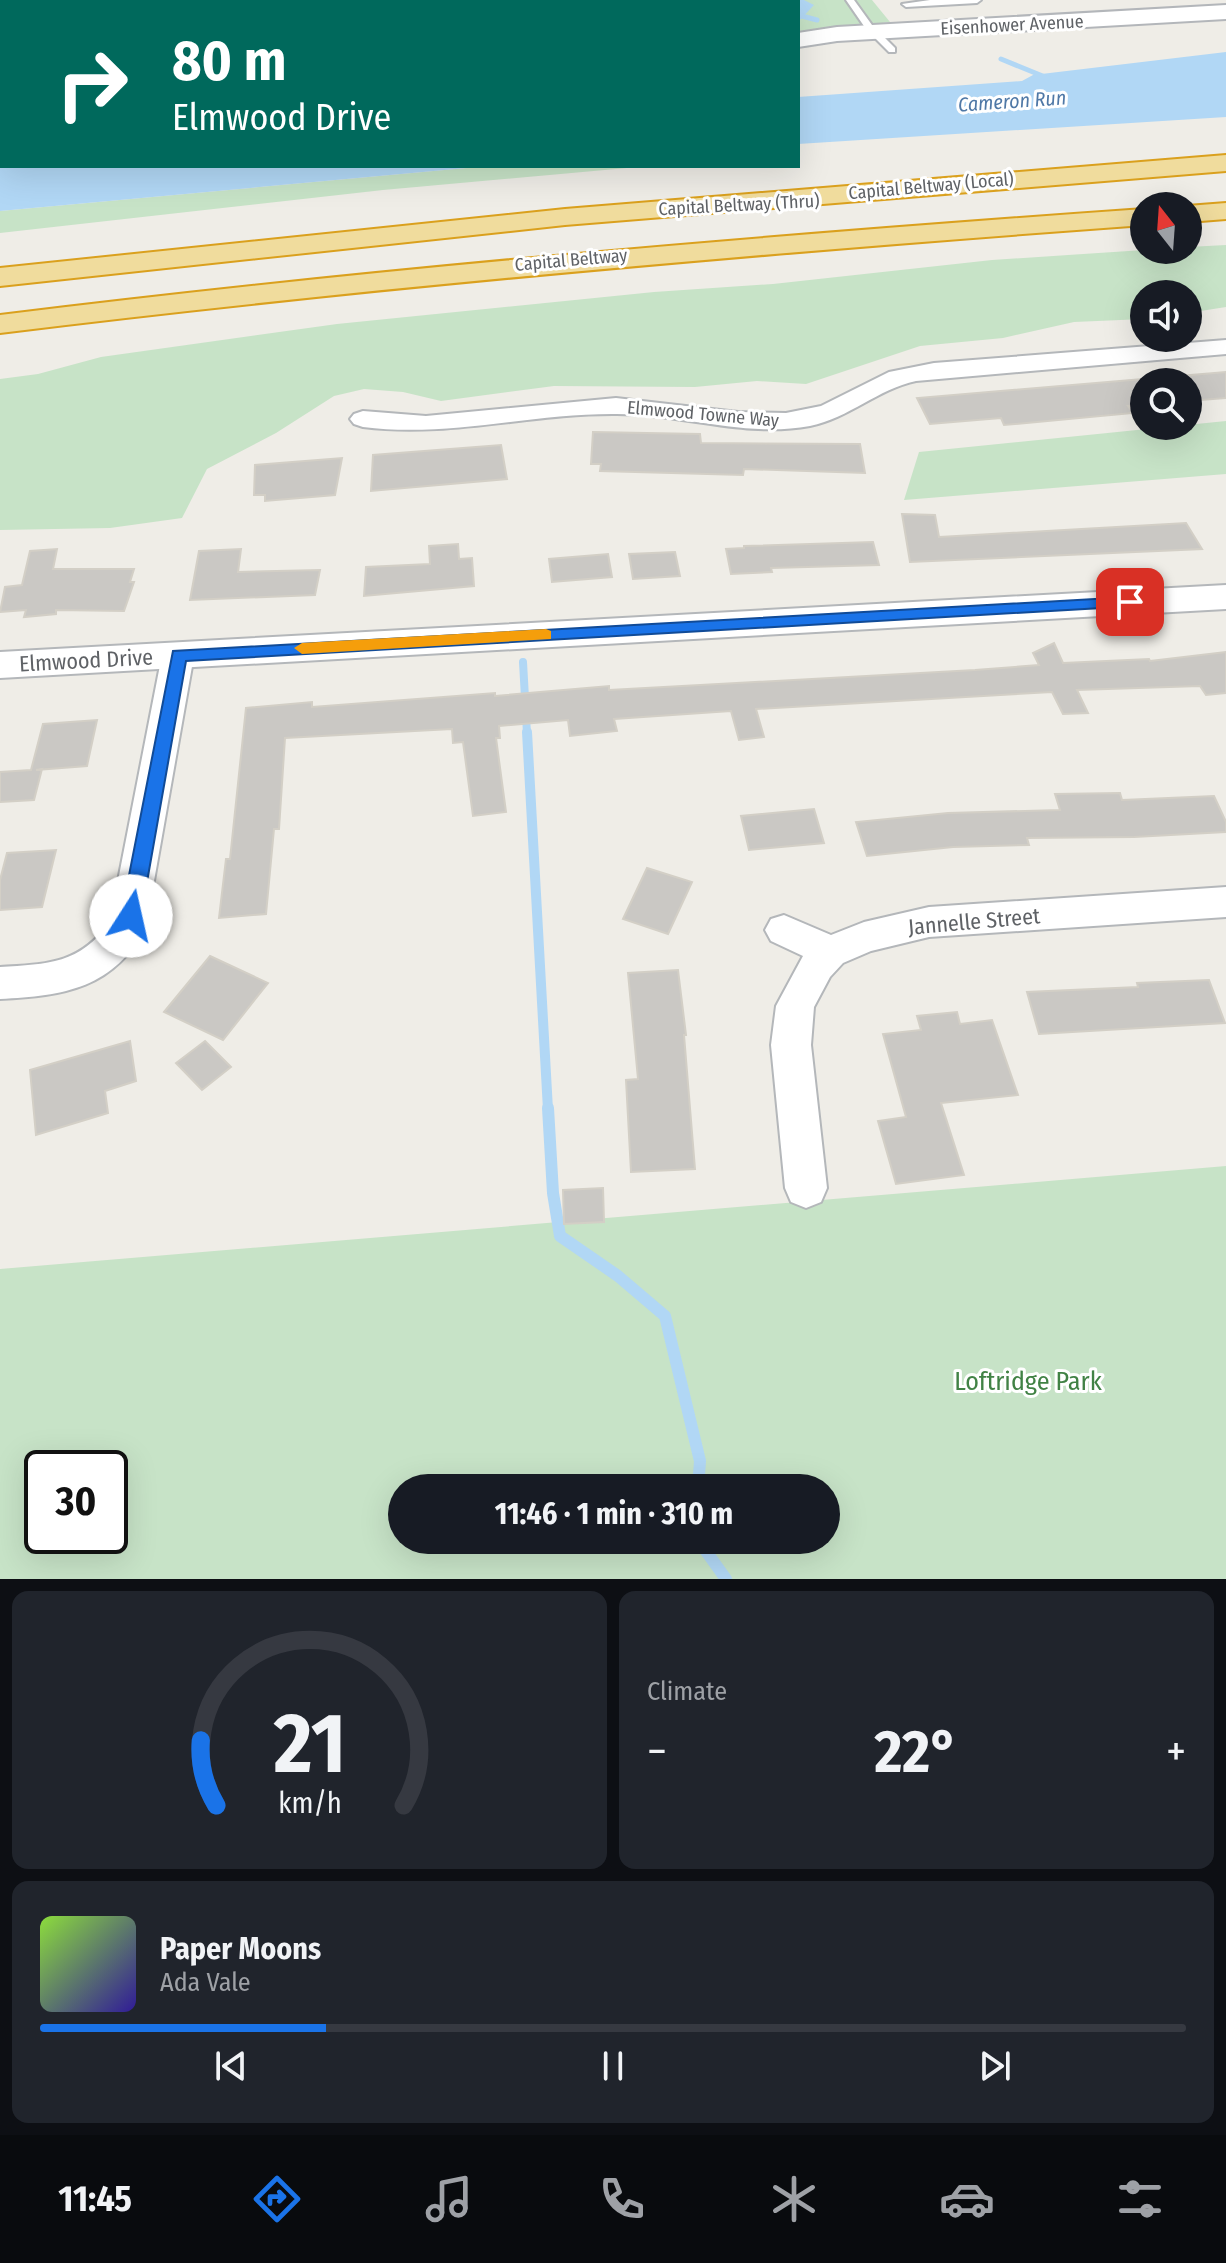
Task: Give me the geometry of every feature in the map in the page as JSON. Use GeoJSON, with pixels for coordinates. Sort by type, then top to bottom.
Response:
{"type":"FeatureCollection","features":[{"type":"Feature","properties":{"kind":"highway","name":"Capital Beltway (Local)"},"geometry":{"type":"LineString","coordinates":[[635,211],[1226,163]]}},
{"type":"Feature","properties":{"kind":"highway","name":"Capital Beltway (Thru)"},"geometry":{"type":"LineString","coordinates":[[635,211],[1226,176]]}},
{"type":"Feature","properties":{"kind":"highway","name":"Capital Beltway"},"geometry":{"type":"LineString","coordinates":[[0,277],[212,252],[635,211]]}},
{"type":"Feature","properties":{"kind":"highway"},"geometry":{"type":"LineString","coordinates":[[1202,213],[1226,211]]}},
{"type":"Feature","properties":{"kind":"highway","name":"Capital Beltway"},"geometry":{"type":"LineString","coordinates":[[0,324],[524,264],[1130,218]]}},
{"type":"Feature","properties":{"kind":"main road","name":"Eisenhower Avenue"},"geometry":{"type":"LineString","coordinates":[[800,40],[874,32],[1226,12]]}},
{"type":"Feature","properties":{"kind":"main road","name":"Eisenhower Avenue"},"geometry":{"type":"LineString","coordinates":[[800,56],[1226,31]]}},
{"type":"Feature","properties":{"kind":"street","name":"Elmwood Towne Way"},"geometry":{"type":"LineString","coordinates":[[363,419],[395,425],[428,425],[558,409],[617,406],[748,421],[790,421],[829,413],[888,382],[934,370],[1226,347]]}},
{"type":"Feature","properties":{"kind":"street","name":"Elmwood Drive"},"geometry":{"type":"LineString","coordinates":[[0,665],[1226,597]]}},
{"type":"Feature","properties":{"kind":"street"},"geometry":{"type":"LineString","coordinates":[[0,983],[57,980],[81,971],[99,962],[117,945],[128,926],[178,655]]}},
{"type":"Feature","properties":{"kind":"street","name":"Jannelle Street"},"geometry":{"type":"LineString","coordinates":[[830,952],[864,937],[929,922],[1226,902]]}},
{"type":"Feature","properties":{"kind":"street"},"geometry":{"type":"LineString","coordinates":[[784,930],[830,952],[817,966],[795,1006],[791,1045],[806,1188]]}},
{"type":"Feature","properties":{"kind":"lane"},"geometry":{"type":"LineString","coordinates":[[850,0],[892,50]]}},
{"type":"Feature","properties":{"kind":"lane"},"geometry":{"type":"LineString","coordinates":[[906,4],[977,0]]}},
{"type":"Feature","properties":{"kind":"green space"},"geometry":{"type":"Polygon","coordinates":[[[800,0],[872,0],[890,22],[800,34],[800,0]]]}},
{"type":"Feature","properties":{"kind":"green space"},"geometry":{"type":"Polygon","coordinates":[[[466,168],[627,168],[383,190],[0,233],[0,211],[466,168]]]}},
{"type":"Feature","properties":{"kind":"green space"},"geometry":{"type":"Polygon","coordinates":[[[1226,245],[1226,307],[1202,311],[1202,280],[1130,280],[1130,320],[1074,322],[1003,338],[920,346],[806,384],[757,381],[695,387],[554,386],[441,401],[403,392],[364,389],[334,396],[276,433],[207,469],[182,518],[110,528],[0,530],[0,379],[38,374],[101,357],[337,324],[654,292],[773,284],[992,260],[1130,251],[1130,264],[1202,264],[1202,246],[1226,245]]]}},
{"type":"Feature","properties":{"kind":"green space"},"geometry":{"type":"Polygon","coordinates":[[[1226,421],[1226,474],[904,500],[919,452],[1130,431],[1130,440],[1202,440],[1202,423],[1226,421]]]}},
{"type":"Feature","properties":{"kind":"green space","name":"Loftridge Park"},"geometry":{"type":"Polygon","coordinates":[[[1226,1166],[1226,1579],[0,1579],[0,1269],[1226,1166]]]}},
{"type":"Feature","properties":{"kind":"water"},"geometry":{"type":"Polygon","coordinates":[[[800,0],[814,5],[800,20],[800,0]]]}},
{"type":"Feature","properties":{"kind":"water","name":"Cameron Run"},"geometry":{"type":"Polygon","coordinates":[[[1226,52],[1226,117],[800,144],[800,97],[1022,81],[1033,75],[1226,52]]]}},
{"type":"Feature","properties":{"kind":"water"},"geometry":{"type":"Polygon","coordinates":[[[0,168],[466,168],[0,211],[0,168]]]}},
{"type":"Feature","properties":{"kind":"building"},"geometry":{"type":"Polygon","coordinates":[[[1226,372],[1226,398],[1202,400],[1202,374],[1226,372]]]}},
{"type":"Feature","properties":{"kind":"building"},"geometry":{"type":"Polygon","coordinates":[[[1130,380],[1130,413],[1004,425],[1001,418],[930,424],[917,398],[1130,380]]]}},
{"type":"Feature","properties":{"kind":"building"},"geometry":{"type":"Polygon","coordinates":[[[593,432],[700,434],[701,443],[860,444],[865,473],[744,469],[743,475],[600,471],[601,464],[591,464],[593,432]]]}},
{"type":"Feature","properties":{"kind":"building"},"geometry":{"type":"Polygon","coordinates":[[[501,445],[507,479],[371,491],[373,455],[501,445]]]}},
{"type":"Feature","properties":{"kind":"building"},"geometry":{"type":"Polygon","coordinates":[[[342,458],[335,495],[265,501],[265,495],[254,495],[255,465],[342,458]]]}},
{"type":"Feature","properties":{"kind":"building"},"geometry":{"type":"Polygon","coordinates":[[[902,514],[935,515],[939,537],[1186,523],[1202,549],[910,562],[902,514]]]}},
{"type":"Feature","properties":{"kind":"building"},"geometry":{"type":"Polygon","coordinates":[[[873,542],[879,565],[771,568],[772,572],[731,574],[726,549],[744,546],[873,542]]]}},
{"type":"Feature","properties":{"kind":"building"},"geometry":{"type":"Polygon","coordinates":[[[458,544],[459,559],[472,558],[474,586],[364,596],[366,567],[430,564],[429,546],[458,544]]]}},
{"type":"Feature","properties":{"kind":"building"},"geometry":{"type":"Polygon","coordinates":[[[57,549],[53,569],[134,569],[130,582],[134,582],[124,611],[56,610],[56,614],[24,617],[26,610],[0,612],[5,587],[22,585],[30,551],[57,549]]]}},
{"type":"Feature","properties":{"kind":"building"},"geometry":{"type":"Polygon","coordinates":[[[241,549],[238,572],[320,570],[315,595],[190,600],[199,551],[241,549]]]}},
{"type":"Feature","properties":{"kind":"building"},"geometry":{"type":"Polygon","coordinates":[[[675,552],[680,576],[633,579],[629,554],[675,552]]]}},
{"type":"Feature","properties":{"kind":"building"},"geometry":{"type":"Polygon","coordinates":[[[608,554],[612,577],[552,582],[549,559],[608,554]]]}},
{"type":"Feature","properties":{"kind":"building"},"geometry":{"type":"Polygon","coordinates":[[[1054,643],[1063,663],[1150,661],[1226,652],[1226,693],[1206,695],[1200,686],[1077,690],[1088,713],[1063,714],[1052,692],[756,709],[764,737],[739,740],[731,711],[614,719],[617,731],[570,736],[568,720],[499,726],[500,738],[496,738],[506,812],[473,816],[463,742],[453,743],[452,729],[285,738],[279,829],[274,829],[266,914],[219,918],[226,859],[230,859],[246,708],[312,702],[312,707],[609,686],[609,690],[1039,665],[1033,653],[1054,643]]]}},
{"type":"Feature","properties":{"kind":"building"},"geometry":{"type":"Polygon","coordinates":[[[97,720],[87,766],[42,770],[34,800],[0,802],[0,772],[31,770],[43,724],[97,720]]]}},
{"type":"Feature","properties":{"kind":"building"},"geometry":{"type":"Polygon","coordinates":[[[1120,793],[1122,800],[1214,796],[1226,822],[1226,832],[1027,838],[1029,845],[953,847],[867,856],[856,822],[948,813],[1060,810],[1055,794],[1120,793]]]}},
{"type":"Feature","properties":{"kind":"building"},"geometry":{"type":"Polygon","coordinates":[[[814,809],[824,843],[749,850],[741,816],[814,809]]]}},
{"type":"Feature","properties":{"kind":"building"},"geometry":{"type":"Polygon","coordinates":[[[56,850],[42,907],[0,910],[0,880],[7,853],[56,850]]]}},
{"type":"Feature","properties":{"kind":"building"},"geometry":{"type":"Polygon","coordinates":[[[647,868],[692,882],[668,934],[623,919],[647,868]]]}},
{"type":"Feature","properties":{"kind":"building"},"geometry":{"type":"Polygon","coordinates":[[[210,956],[268,983],[223,1040],[164,1012],[210,956]]]}},
{"type":"Feature","properties":{"kind":"building"},"geometry":{"type":"Polygon","coordinates":[[[678,970],[686,1035],[695,1169],[631,1172],[626,1080],[638,1079],[628,973],[678,970]]]}},
{"type":"Feature","properties":{"kind":"building"},"geometry":{"type":"Polygon","coordinates":[[[1209,980],[1225,1023],[1039,1034],[1027,992],[1138,987],[1137,983],[1209,980]]]}},
{"type":"Feature","properties":{"kind":"building"},"geometry":{"type":"Polygon","coordinates":[[[957,1012],[960,1024],[992,1020],[1018,1095],[941,1103],[964,1175],[896,1184],[878,1121],[906,1117],[883,1034],[921,1030],[917,1016],[957,1012]]]}},
{"type":"Feature","properties":{"kind":"building"},"geometry":{"type":"Polygon","coordinates":[[[130,1041],[136,1081],[105,1091],[108,1113],[36,1135],[30,1070],[130,1041]]]}},
{"type":"Feature","properties":{"kind":"building"},"geometry":{"type":"Polygon","coordinates":[[[205,1041],[231,1067],[202,1090],[176,1063],[205,1041]]]}},
{"type":"Feature","properties":{"kind":"building"},"geometry":{"type":"Polygon","coordinates":[[[603,1188],[604,1222],[564,1224],[563,1190],[603,1188]]]}},
{"type":"Feature","properties":{"kind":"waterway"},"geometry":{"type":"LineString","coordinates":[[800,16],[817,20]]}},
{"type":"Feature","properties":{"kind":"waterway"},"geometry":{"type":"LineString","coordinates":[[1001,59],[1050,79]]}},
{"type":"Feature","properties":{"kind":"waterway"},"geometry":{"type":"LineString","coordinates":[[523,662],[527,734]]}},
{"type":"Feature","properties":{"kind":"waterway"},"geometry":{"type":"LineString","coordinates":[[527,732],[548,1110]]}},
{"type":"Feature","properties":{"kind":"waterway"},"geometry":{"type":"LineString","coordinates":[[548,1108],[553,1193],[560,1236],[618,1276],[665,1316],[700,1461],[699,1474]]}},
{"type":"Feature","properties":{"kind":"waterway"},"geometry":{"type":"LineString","coordinates":[[708,1554],[726,1579]]}},
{"type":"Feature","properties":{"kind":"slow traffic"},"geometry":{"type":"LineString","coordinates":[[302,648],[546,635]]}},
{"type":"Feature","properties":{"kind":"route"},"geometry":{"type":"LineString","coordinates":[[131,916],[178,655],[1130,602]]}}]}
